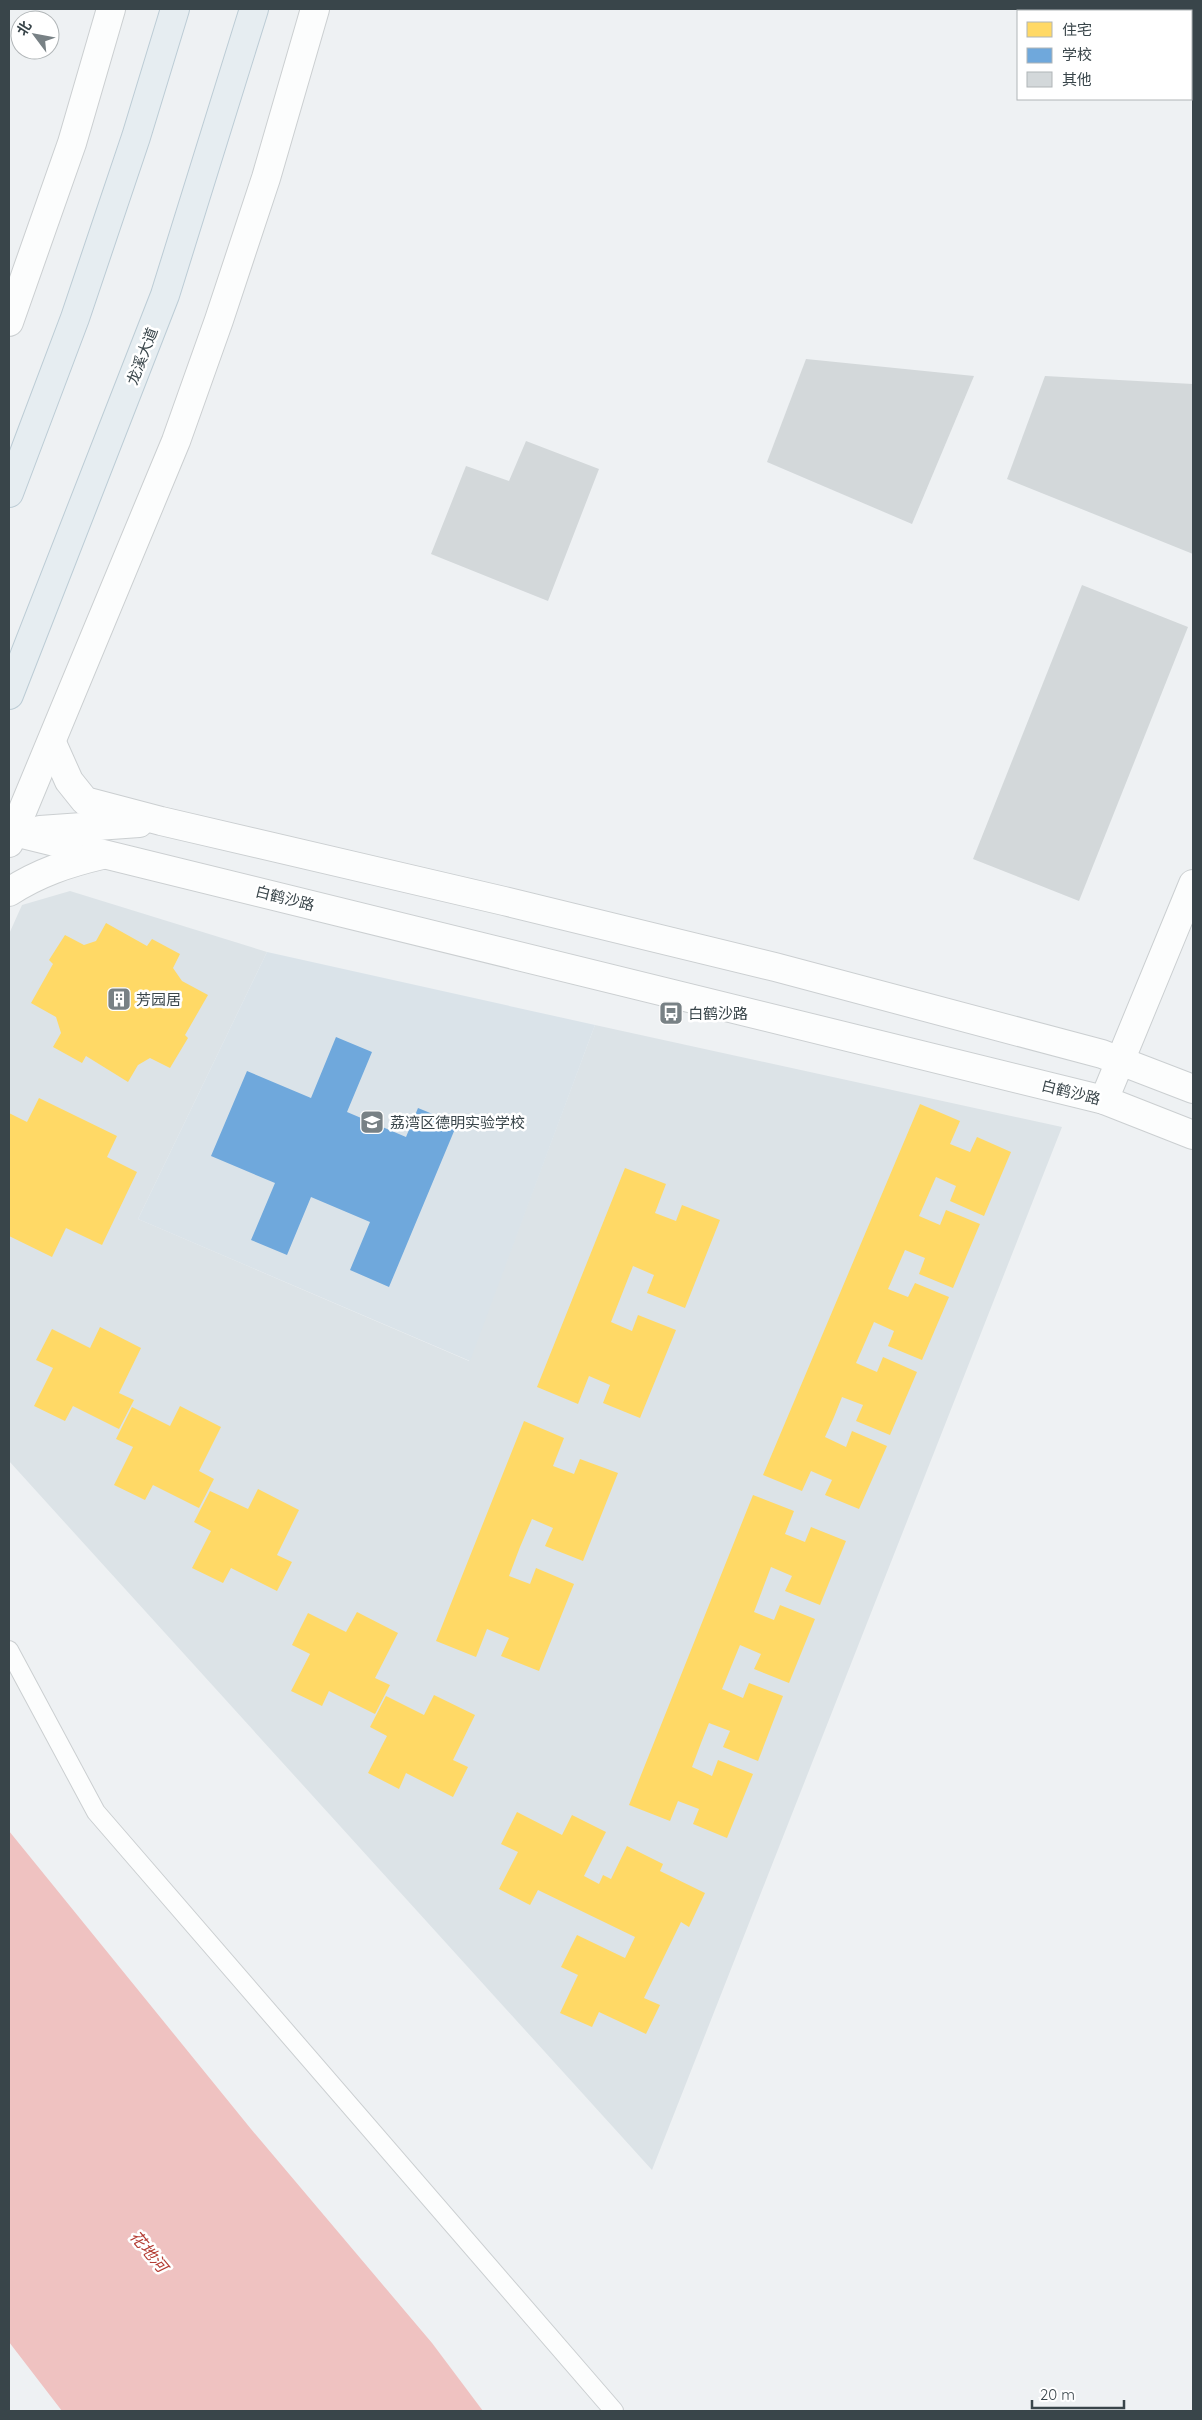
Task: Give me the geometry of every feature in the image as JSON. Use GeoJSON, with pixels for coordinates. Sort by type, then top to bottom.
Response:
{"type":"FeatureCollection","features":[{"type":"Feature","properties":{"kind":"main road"},"geometry":{"type":"LineString","coordinates":[[9,493],[75,318],[136,137],[175,9]]}},
{"type":"Feature","properties":{"kind":"main road","name":"龙溪大道"},"geometry":{"type":"LineString","coordinates":[[9,696],[165,295],[254,9]]}},
{"type":"Feature","properties":{"kind":"street"},"geometry":{"type":"LineString","coordinates":[[9,322],[72,143],[111,9]]}},
{"type":"Feature","properties":{"kind":"street"},"geometry":{"type":"LineString","coordinates":[[161,821],[10,835],[52,743],[176,441],[219,320],[266,178],[315,9]]}},
{"type":"Feature","properties":{"kind":"street"},"geometry":{"type":"LineString","coordinates":[[52,743],[69,781],[84,801],[775,968],[1093,1052],[1193,1089]]}},
{"type":"Feature","properties":{"kind":"street","name":"白鹤沙路"},"geometry":{"type":"LineString","coordinates":[[10,835],[106,854],[1104,1100],[1193,1135]]}},
{"type":"Feature","properties":{"kind":"street"},"geometry":{"type":"LineString","coordinates":[[9,892],[42,873],[67,863],[106,854]]}},
{"type":"Feature","properties":{"kind":"street"},"geometry":{"type":"LineString","coordinates":[[1104,1100],[1193,884]]}},
{"type":"Feature","properties":{"kind":"lane"},"geometry":{"type":"LineString","coordinates":[[9,1650],[96,1812],[614,2411]]}},
{"type":"Feature","properties":{"kind":"shaded area","name":"芳园居"},"geometry":{"type":"Polygon","coordinates":[[[70,891],[267,952],[138,1219],[469,1361],[595,1025],[1062,1127],[652,2170],[9,1461],[9,934],[22,905],[70,891]]]}},
{"type":"Feature","properties":{"kind":"shaded area","name":"荔湾区德明实验学校"},"geometry":{"type":"Polygon","coordinates":[[[267,952],[595,1025],[470,1361],[138,1219],[267,952]]]}},
{"type":"Feature","properties":{"kind":"water","name":"花地河"},"geometry":{"type":"Polygon","coordinates":[[[9,1831],[251,2129],[432,2343],[483,2411],[62,2411],[9,2342],[9,1831]]]}},
{"type":"Feature","properties":{"kind":"building: 住宅","name":"芳园居"},"geometry":{"type":"Polygon","coordinates":[[[106,923],[147,946],[152,939],[180,954],[173,968],[182,981],[208,995],[185,1035],[188,1038],[170,1068],[150,1058],[138,1065],[128,1082],[86,1056],[82,1063],[53,1047],[61,1033],[56,1017],[31,1003],[53,964],[49,960],[65,935],[84,945],[96,941],[106,923]]]}},
{"type":"Feature","properties":{"kind":"building: 住宅"},"geometry":{"type":"Polygon","coordinates":[[[39,1098],[117,1136],[107,1157],[137,1172],[102,1245],[66,1228],[52,1257],[9,1236],[9,1113],[27,1122],[39,1098]]]}},
{"type":"Feature","properties":{"kind":"building: 住宅"},"geometry":{"type":"Polygon","coordinates":[[[920,1104],[960,1121],[950,1144],[970,1152],[977,1137],[1011,1152],[984,1216],[950,1201],[956,1186],[936,1177],[919,1216],[940,1225],[946,1210],[980,1224],[953,1288],[919,1274],[925,1258],[905,1250],[888,1289],[908,1297],[915,1283],[949,1297],[922,1360],[888,1346],[894,1331],[874,1322],[856,1363],[877,1372],[883,1357],[917,1372],[890,1435],[856,1421],[863,1405],[842,1397],[825,1437],[846,1447],[852,1431],[887,1446],[859,1509],[825,1495],[832,1480],[811,1471],[802,1491],[763,1475],[920,1104]]]}},
{"type":"Feature","properties":{"kind":"building: 住宅"},"geometry":{"type":"Polygon","coordinates":[[[625,1168],[666,1184],[655,1213],[676,1221],[682,1205],[720,1220],[685,1308],[647,1293],[654,1275],[633,1266],[611,1322],[632,1331],[638,1315],[676,1330],[640,1418],[603,1403],[610,1385],[589,1376],[578,1404],[537,1387],[625,1168]]]}},
{"type":"Feature","properties":{"kind":"building: 住宅"},"geometry":{"type":"Polygon","coordinates":[[[100,1327],[141,1348],[119,1393],[134,1400],[119,1429],[73,1406],[65,1421],[34,1406],[53,1368],[36,1360],[52,1329],[90,1348],[100,1327]]]}},
{"type":"Feature","properties":{"kind":"building: 住宅"},"geometry":{"type":"Polygon","coordinates":[[[180,1406],[221,1427],[199,1471],[214,1479],[199,1508],[153,1485],[145,1500],[114,1485],[133,1447],[116,1439],[132,1407],[170,1426],[180,1406]]]}},
{"type":"Feature","properties":{"kind":"building: 住宅"},"geometry":{"type":"Polygon","coordinates":[[[524,1421],[564,1438],[553,1466],[574,1474],[580,1459],[618,1473],[583,1561],[545,1546],[553,1528],[532,1519],[520,1547],[509,1576],[530,1584],[536,1568],[574,1584],[539,1671],[501,1656],[509,1638],[487,1629],[476,1657],[436,1641],[524,1421]]]}},
{"type":"Feature","properties":{"kind":"building: 住宅"},"geometry":{"type":"Polygon","coordinates":[[[258,1489],[299,1510],[277,1555],[292,1562],[277,1591],[231,1568],[223,1583],[192,1568],[211,1531],[194,1522],[210,1491],[248,1509],[258,1489]]]}},
{"type":"Feature","properties":{"kind":"building: 住宅"},"geometry":{"type":"Polygon","coordinates":[[[753,1495],[794,1511],[785,1534],[805,1542],[811,1527],[846,1541],[820,1605],[785,1591],[792,1576],[771,1567],[754,1612],[774,1620],[780,1605],[815,1619],[789,1683],[754,1669],[761,1654],[740,1645],[722,1689],[743,1698],[749,1683],[783,1696],[758,1761],[723,1747],[730,1731],[709,1723],[701,1743],[692,1767],[712,1776],[718,1760],[753,1774],[727,1838],[693,1824],[699,1809],[678,1801],[670,1821],[629,1805],[753,1495]]]}},
{"type":"Feature","properties":{"kind":"building: 住宅"},"geometry":{"type":"Polygon","coordinates":[[[357,1612],[398,1633],[375,1678],[390,1685],[375,1714],[329,1691],[322,1706],[291,1691],[310,1654],[292,1645],[308,1613],[346,1632],[357,1612]]]}},
{"type":"Feature","properties":{"kind":"building: 住宅"},"geometry":{"type":"Polygon","coordinates":[[[434,1695],[475,1715],[453,1760],[468,1767],[453,1797],[406,1773],[399,1789],[368,1773],[387,1736],[370,1727],[386,1696],[424,1715],[434,1695]]]}},
{"type":"Feature","properties":{"kind":"building: 住宅"},"geometry":{"type":"Polygon","coordinates":[[[517,1812],[562,1835],[572,1815],[606,1832],[584,1876],[599,1884],[603,1875],[611,1879],[627,1846],[663,1864],[660,1871],[705,1893],[689,1927],[681,1922],[644,1998],[660,2005],[646,2034],[599,2012],[592,2027],[560,2013],[578,1975],[561,1967],[577,1935],[625,1958],[635,1937],[538,1890],[530,1905],[499,1889],[518,1852],[501,1844],[517,1812]]]}},
{"type":"Feature","properties":{"kind":"building: 学校"},"geometry":{"type":"Polygon","coordinates":[[[336,1037],[372,1052],[347,1112],[406,1137],[418,1108],[457,1124],[389,1287],[350,1270],[370,1222],[311,1197],[287,1255],[251,1240],[275,1183],[211,1156],[247,1071],[311,1098],[336,1037]]]}},
{"type":"Feature","properties":{"kind":"building: 其他"},"geometry":{"type":"Polygon","coordinates":[[[806,359],[974,376],[912,524],[767,462],[806,359]]]}},
{"type":"Feature","properties":{"kind":"building: 其他"},"geometry":{"type":"Polygon","coordinates":[[[1045,376],[1193,384],[1193,554],[1007,479],[1045,376]]]}},
{"type":"Feature","properties":{"kind":"building: 其他"},"geometry":{"type":"Polygon","coordinates":[[[526,441],[599,469],[548,601],[431,554],[466,466],[509,481],[526,441]]]}},
{"type":"Feature","properties":{"kind":"building: 其他"},"geometry":{"type":"Polygon","coordinates":[[[1082,585],[1188,627],[1079,901],[973,859],[1082,585]]]}},
{"type":"Feature","properties":{"kind":"place","name":"芳园居"},"geometry":{"type":"Point","coordinates":[119,999]}},
{"type":"Feature","properties":{"kind":"place","name":"白鹤沙路"},"geometry":{"type":"Point","coordinates":[671,1013]}},
{"type":"Feature","properties":{"kind":"place","name":"荔湾区德明实验学校"},"geometry":{"type":"Point","coordinates":[372,1122]}}]}
